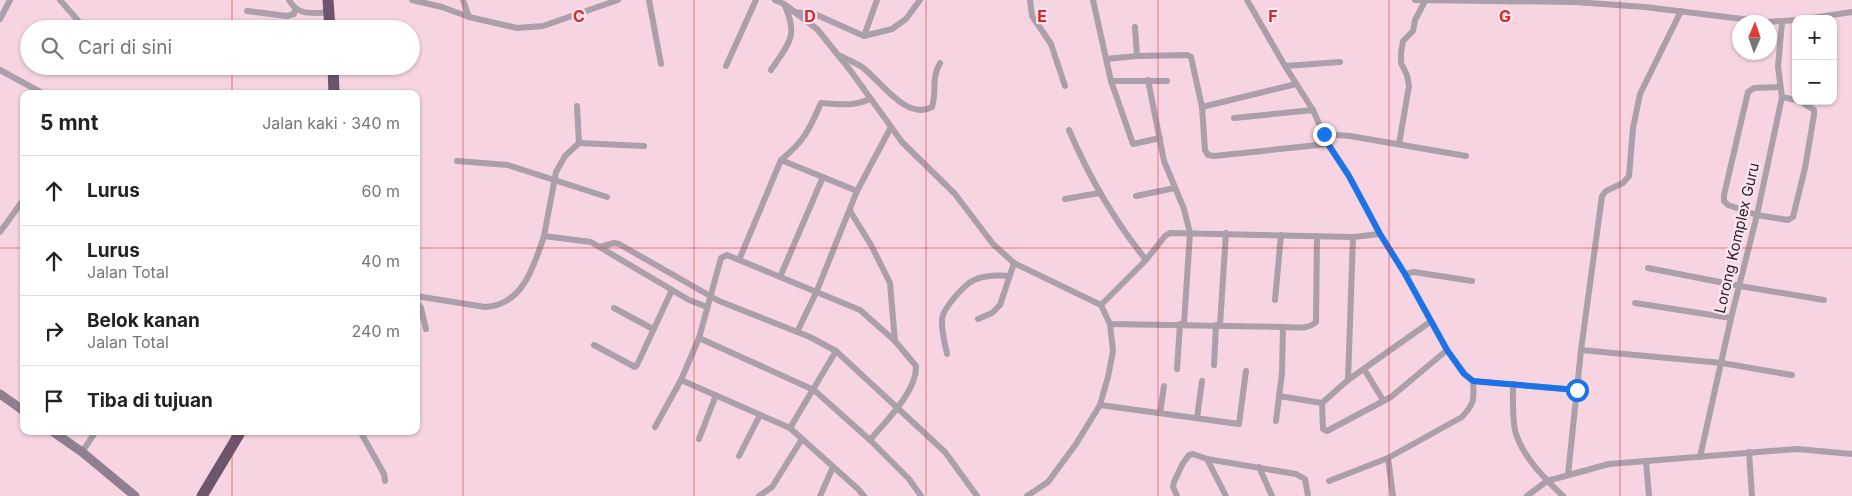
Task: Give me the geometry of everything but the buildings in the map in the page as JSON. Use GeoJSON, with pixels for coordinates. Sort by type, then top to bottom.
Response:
{"type":"FeatureCollection","features":[{"type":"Feature","properties":{"kind":"highway"},"geometry":{"type":"LineString","coordinates":[[328,0],[329,20]]}},
{"type":"Feature","properties":{"kind":"highway"},"geometry":{"type":"LineString","coordinates":[[333,75],[334,90]]}},
{"type":"Feature","properties":{"kind":"highway"},"geometry":{"type":"LineString","coordinates":[[202,496],[239,435]]}},
{"type":"Feature","properties":{"kind":"main road"},"geometry":{"type":"LineString","coordinates":[[0,394],[20,408]]}},
{"type":"Feature","properties":{"kind":"main road"},"geometry":{"type":"LineString","coordinates":[[58,435],[82,452],[135,496]]}},
{"type":"Feature","properties":{"kind":"street"},"geometry":{"type":"LineString","coordinates":[[0,20],[10,0]]}},
{"type":"Feature","properties":{"kind":"street"},"geometry":{"type":"LineString","coordinates":[[60,0],[78,20]]}},
{"type":"Feature","properties":{"kind":"street"},"geometry":{"type":"LineString","coordinates":[[289,0],[295,9],[301,12],[329,13]]}},
{"type":"Feature","properties":{"kind":"street"},"geometry":{"type":"LineString","coordinates":[[412,0],[442,7],[469,17],[517,28],[543,26],[618,0]]}},
{"type":"Feature","properties":{"kind":"street"},"geometry":{"type":"LineString","coordinates":[[463,0],[469,17]]}},
{"type":"Feature","properties":{"kind":"street"},"geometry":{"type":"LineString","coordinates":[[649,0],[661,64]]}},
{"type":"Feature","properties":{"kind":"street"},"geometry":{"type":"LineString","coordinates":[[726,66],[756,0]]}},
{"type":"Feature","properties":{"kind":"street"},"geometry":{"type":"LineString","coordinates":[[775,0],[784,4],[817,29],[902,142],[955,194],[993,244],[1014,263],[1101,305],[1110,324],[1112,351],[1108,377],[1100,405],[1076,444],[1048,482],[1027,496]]}},
{"type":"Feature","properties":{"kind":"street"},"geometry":{"type":"LineString","coordinates":[[864,36],[877,0]]}},
{"type":"Feature","properties":{"kind":"street"},"geometry":{"type":"LineString","coordinates":[[794,12],[817,15],[864,36],[892,29],[906,20],[920,0]]}},
{"type":"Feature","properties":{"kind":"street"},"geometry":{"type":"LineString","coordinates":[[1030,0],[1032,16],[1051,44],[1065,86]]}},
{"type":"Feature","properties":{"kind":"street"},"geometry":{"type":"LineString","coordinates":[[1093,0],[1111,81],[1133,144],[1160,138]]}},
{"type":"Feature","properties":{"kind":"street"},"geometry":{"type":"LineString","coordinates":[[1247,0],[1313,110],[1328,144],[1349,176],[1430,322],[1464,374],[1473,381],[1577,390]]}},
{"type":"Feature","properties":{"kind":"street"},"geometry":{"type":"LineString","coordinates":[[1415,0],[1576,1],[1681,11],[1767,22],[1792,21]]}},
{"type":"Feature","properties":{"kind":"street"},"geometry":{"type":"LineString","coordinates":[[1399,144],[1409,86],[1400,53],[1403,42],[1413,30],[1415,20],[1427,1]]}},
{"type":"Feature","properties":{"kind":"street"},"geometry":{"type":"LineString","coordinates":[[771,70],[791,40],[790,18],[784,4]]}},
{"type":"Feature","properties":{"kind":"street"},"geometry":{"type":"LineString","coordinates":[[247,11],[287,16],[294,14],[295,9]]}},
{"type":"Feature","properties":{"kind":"street"},"geometry":{"type":"LineString","coordinates":[[1568,475],[1581,350],[1602,196],[1606,191],[1623,183],[1629,176],[1633,128],[1640,94],[1681,11]]}},
{"type":"Feature","properties":{"kind":"street"},"geometry":{"type":"LineString","coordinates":[[1832,15],[1852,12]]}},
{"type":"Feature","properties":{"kind":"street","name":"Lorong Komplex Guru"},"geometry":{"type":"LineString","coordinates":[[1700,457],[1731,318],[1757,215],[1782,97],[1778,67],[1782,22]]}},
{"type":"Feature","properties":{"kind":"street"},"geometry":{"type":"LineString","coordinates":[[1135,27],[1137,56]]}},
{"type":"Feature","properties":{"kind":"street"},"geometry":{"type":"LineString","coordinates":[[1106,59],[1187,54],[1191,57],[1202,107],[1205,150],[1208,156],[1328,144]]}},
{"type":"Feature","properties":{"kind":"street"},"geometry":{"type":"LineString","coordinates":[[838,55],[862,67],[899,102],[915,110],[925,111],[932,107],[935,71],[940,63]]}},
{"type":"Feature","properties":{"kind":"street"},"geometry":{"type":"LineString","coordinates":[[1285,66],[1340,62]]}},
{"type":"Feature","properties":{"kind":"street"},"geometry":{"type":"LineString","coordinates":[[0,70],[37,90]]}},
{"type":"Feature","properties":{"kind":"street"},"geometry":{"type":"LineString","coordinates":[[1148,80],[1164,160],[1184,209],[1190,233],[1177,369]]}},
{"type":"Feature","properties":{"kind":"street"},"geometry":{"type":"LineString","coordinates":[[1111,81],[1167,81]]}},
{"type":"Feature","properties":{"kind":"street"},"geometry":{"type":"LineString","coordinates":[[1202,107],[1296,84]]}},
{"type":"Feature","properties":{"kind":"street"},"geometry":{"type":"LineString","coordinates":[[1780,87],[1754,88],[1748,92],[1724,195],[1724,201],[1728,204],[1757,215],[1788,220],[1793,217],[1805,168],[1814,115],[1814,110],[1806,105]]}},
{"type":"Feature","properties":{"kind":"street"},"geometry":{"type":"LineString","coordinates":[[1782,97],[1792,99]]}},
{"type":"Feature","properties":{"kind":"street"},"geometry":{"type":"LineString","coordinates":[[739,260],[782,160],[806,136],[821,103],[857,105],[870,99]]}},
{"type":"Feature","properties":{"kind":"street"},"geometry":{"type":"LineString","coordinates":[[577,106],[579,143]]}},
{"type":"Feature","properties":{"kind":"street"},"geometry":{"type":"LineString","coordinates":[[1234,118],[1313,110]]}},
{"type":"Feature","properties":{"kind":"street"},"geometry":{"type":"LineString","coordinates":[[797,332],[816,293],[857,192],[891,127]]}},
{"type":"Feature","properties":{"kind":"street"},"geometry":{"type":"LineString","coordinates":[[1069,130],[1099,193],[1128,238],[1146,260]]}},
{"type":"Feature","properties":{"kind":"street"},"geometry":{"type":"LineString","coordinates":[[1324,134],[1350,136],[1466,156]]}},
{"type":"Feature","properties":{"kind":"street"},"geometry":{"type":"LineString","coordinates":[[420,297],[485,307],[497,306],[514,296],[533,269],[544,236],[556,172],[565,156],[579,143],[644,146]]}},
{"type":"Feature","properties":{"kind":"street"},"geometry":{"type":"LineString","coordinates":[[457,160],[508,165],[607,197]]}},
{"type":"Feature","properties":{"kind":"street"},"geometry":{"type":"LineString","coordinates":[[782,160],[857,192]]}},
{"type":"Feature","properties":{"kind":"street"},"geometry":{"type":"LineString","coordinates":[[780,277],[823,176]]}},
{"type":"Feature","properties":{"kind":"street"},"geometry":{"type":"LineString","coordinates":[[1136,196],[1175,188]]}},
{"type":"Feature","properties":{"kind":"street"},"geometry":{"type":"LineString","coordinates":[[1065,199],[1099,193]]}},
{"type":"Feature","properties":{"kind":"street"},"geometry":{"type":"LineString","coordinates":[[0,232],[20,204]]}},
{"type":"Feature","properties":{"kind":"street"},"geometry":{"type":"LineString","coordinates":[[850,211],[871,245],[890,283],[895,341]]}},
{"type":"Feature","properties":{"kind":"street"},"geometry":{"type":"LineString","coordinates":[[1101,305],[1146,260],[1165,236],[1170,233],[1353,237],[1380,234]]}},
{"type":"Feature","properties":{"kind":"street"},"geometry":{"type":"LineString","coordinates":[[1214,365],[1226,234]]}},
{"type":"Feature","properties":{"kind":"street"},"geometry":{"type":"LineString","coordinates":[[1275,300],[1281,235]]}},
{"type":"Feature","properties":{"kind":"street"},"geometry":{"type":"LineString","coordinates":[[544,236],[591,242],[688,300],[707,307]]}},
{"type":"Feature","properties":{"kind":"street"},"geometry":{"type":"LineString","coordinates":[[1110,324],[1182,324],[1284,328],[1312,325],[1316,322],[1317,236]]}},
{"type":"Feature","properties":{"kind":"street"},"geometry":{"type":"LineString","coordinates":[[1348,380],[1353,237]]}},
{"type":"Feature","properties":{"kind":"street"},"geometry":{"type":"LineString","coordinates":[[600,247],[614,243],[619,244],[719,301],[810,337],[836,351],[945,452],[977,496]]}},
{"type":"Feature","properties":{"kind":"street"},"geometry":{"type":"LineString","coordinates":[[655,427],[681,380],[699,338],[721,258],[727,256],[860,310],[895,341],[916,366],[915,379],[897,408],[870,440]]}},
{"type":"Feature","properties":{"kind":"street"},"geometry":{"type":"LineString","coordinates":[[978,319],[992,314],[1000,305],[1014,263]]}},
{"type":"Feature","properties":{"kind":"street"},"geometry":{"type":"LineString","coordinates":[[1648,268],[1824,300]]}},
{"type":"Feature","properties":{"kind":"street"},"geometry":{"type":"LineString","coordinates":[[1405,274],[1414,272],[1472,281]]}},
{"type":"Feature","properties":{"kind":"street"},"geometry":{"type":"LineString","coordinates":[[947,354],[942,328],[942,316],[952,300],[973,280],[993,275],[1009,276]]}},
{"type":"Feature","properties":{"kind":"street"},"geometry":{"type":"LineString","coordinates":[[594,345],[635,367],[672,290]]}},
{"type":"Feature","properties":{"kind":"street"},"geometry":{"type":"LineString","coordinates":[[1635,303],[1731,318]]}},
{"type":"Feature","properties":{"kind":"street"},"geometry":{"type":"LineString","coordinates":[[420,307],[426,329]]}},
{"type":"Feature","properties":{"kind":"street"},"geometry":{"type":"LineString","coordinates":[[614,308],[653,329]]}},
{"type":"Feature","properties":{"kind":"street"},"geometry":{"type":"LineString","coordinates":[[1279,396],[1322,402],[1348,380],[1430,322]]}},
{"type":"Feature","properties":{"kind":"street"},"geometry":{"type":"LineString","coordinates":[[1276,421],[1284,328]]}},
{"type":"Feature","properties":{"kind":"street"},"geometry":{"type":"LineString","coordinates":[[699,338],[814,390],[870,440],[909,479],[921,496]]}},
{"type":"Feature","properties":{"kind":"street"},"geometry":{"type":"LineString","coordinates":[[1322,402],[1323,429],[1327,431],[1391,397],[1447,350]]}},
{"type":"Feature","properties":{"kind":"street"},"geometry":{"type":"LineString","coordinates":[[1581,350],[1722,363],[1792,375]]}},
{"type":"Feature","properties":{"kind":"street"},"geometry":{"type":"LineString","coordinates":[[790,428],[836,351]]}},
{"type":"Feature","properties":{"kind":"street"},"geometry":{"type":"LineString","coordinates":[[1364,369],[1384,400]]}},
{"type":"Feature","properties":{"kind":"street"},"geometry":{"type":"LineString","coordinates":[[1100,405],[1239,424],[1246,371]]}},
{"type":"Feature","properties":{"kind":"street"},"geometry":{"type":"LineString","coordinates":[[681,380],[790,428],[861,495]]}},
{"type":"Feature","properties":{"kind":"street"},"geometry":{"type":"LineString","coordinates":[[1197,418],[1202,381]]}},
{"type":"Feature","properties":{"kind":"street"},"geometry":{"type":"LineString","coordinates":[[1329,481],[1388,458],[1462,416],[1471,407],[1474,396],[1473,381]]}},
{"type":"Feature","properties":{"kind":"street"},"geometry":{"type":"LineString","coordinates":[[1512,384],[1515,433],[1523,450],[1562,496]]}},
{"type":"Feature","properties":{"kind":"street"},"geometry":{"type":"LineString","coordinates":[[1160,413],[1164,386]]}},
{"type":"Feature","properties":{"kind":"street"},"geometry":{"type":"LineString","coordinates":[[699,439],[716,396]]}},
{"type":"Feature","properties":{"kind":"street"},"geometry":{"type":"LineString","coordinates":[[739,456],[760,415]]}},
{"type":"Feature","properties":{"kind":"street"},"geometry":{"type":"LineString","coordinates":[[82,452],[93,435]]}},
{"type":"Feature","properties":{"kind":"street"},"geometry":{"type":"LineString","coordinates":[[362,435],[384,474],[385,481]]}},
{"type":"Feature","properties":{"kind":"street"},"geometry":{"type":"LineString","coordinates":[[759,496],[772,487],[802,439]]}},
{"type":"Feature","properties":{"kind":"street"},"geometry":{"type":"LineString","coordinates":[[1527,496],[1548,481],[1608,464],[1797,449],[1852,454]]}},
{"type":"Feature","properties":{"kind":"street"},"geometry":{"type":"LineString","coordinates":[[1749,452],[1752,496]]}},
{"type":"Feature","properties":{"kind":"street"},"geometry":{"type":"LineString","coordinates":[[1177,496],[1174,486],[1183,462],[1189,455],[1193,454],[1296,474],[1305,479],[1308,496]]}},
{"type":"Feature","properties":{"kind":"street"},"geometry":{"type":"LineString","coordinates":[[1207,458],[1226,496]]}},
{"type":"Feature","properties":{"kind":"street"},"geometry":{"type":"LineString","coordinates":[[1388,458],[1393,496]]}},
{"type":"Feature","properties":{"kind":"street"},"geometry":{"type":"LineString","coordinates":[[1646,461],[1649,496]]}},
{"type":"Feature","properties":{"kind":"street"},"geometry":{"type":"LineString","coordinates":[[820,496],[833,467]]}},
{"type":"Feature","properties":{"kind":"street"},"geometry":{"type":"LineString","coordinates":[[1259,467],[1272,496]]}},
{"type":"Feature","properties":{"kind":"route"},"geometry":{"type":"LineString","coordinates":[[1324,134],[1380,234],[1405,274],[1430,322],[1464,374],[1473,381],[1577,390]]}}]}
